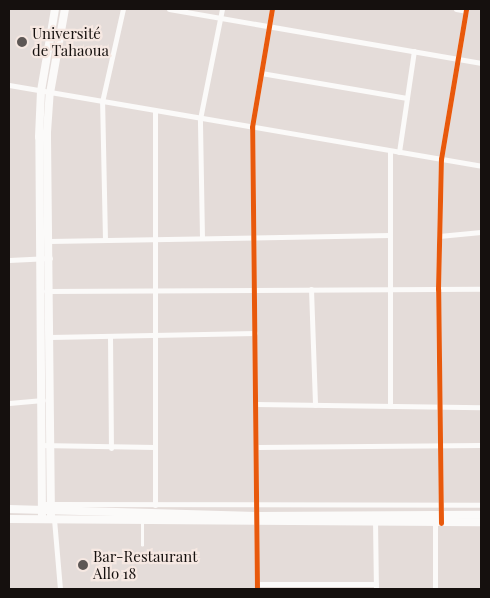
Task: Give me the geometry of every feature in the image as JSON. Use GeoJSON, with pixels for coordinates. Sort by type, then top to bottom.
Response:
{"type":"FeatureCollection","features":[{"type":"Feature","properties":{"kind":"main road"},"geometry":{"type":"LineString","coordinates":[[42,519],[40,445],[40,91],[55,9]]}},
{"type":"Feature","properties":{"kind":"main road"},"geometry":{"type":"LineString","coordinates":[[53,519],[51,506],[50,258],[47,132],[50,93],[65,9]]}},
{"type":"Feature","properties":{"kind":"main road"},"geometry":{"type":"LineString","coordinates":[[9,509],[51,506],[142,510],[258,519]]}},
{"type":"Feature","properties":{"kind":"main road"},"geometry":{"type":"LineString","coordinates":[[439,520],[481,515]]}},
{"type":"Feature","properties":{"kind":"main road"},"geometry":{"type":"LineString","coordinates":[[9,519],[439,520],[481,522]]}},
{"type":"Feature","properties":{"kind":"street"},"geometry":{"type":"LineString","coordinates":[[105,240],[102,102],[123,9]]}},
{"type":"Feature","properties":{"kind":"street"},"geometry":{"type":"LineString","coordinates":[[169,9],[481,63]]}},
{"type":"Feature","properties":{"kind":"street"},"geometry":{"type":"LineString","coordinates":[[202,238],[200,119],[222,9]]}},
{"type":"Feature","properties":{"kind":"street"},"geometry":{"type":"LineString","coordinates":[[272,9],[252,128],[255,236],[257,587],[376,586],[375,520]]}},
{"type":"Feature","properties":{"kind":"street"},"geometry":{"type":"LineString","coordinates":[[435,589],[441,505],[438,289],[441,159],[466,10],[456,9]]}},
{"type":"Feature","properties":{"kind":"street"},"geometry":{"type":"LineString","coordinates":[[399,152],[414,51]]}},
{"type":"Feature","properties":{"kind":"street"},"geometry":{"type":"LineString","coordinates":[[261,73],[407,98]]}},
{"type":"Feature","properties":{"kind":"street"},"geometry":{"type":"LineString","coordinates":[[9,86],[481,166]]}},
{"type":"Feature","properties":{"kind":"street"},"geometry":{"type":"LineString","coordinates":[[155,111],[155,505]]}},
{"type":"Feature","properties":{"kind":"street"},"geometry":{"type":"LineString","coordinates":[[390,150],[390,406]]}},
{"type":"Feature","properties":{"kind":"street"},"geometry":{"type":"LineString","coordinates":[[439,236],[481,232]]}},
{"type":"Feature","properties":{"kind":"street"},"geometry":{"type":"LineString","coordinates":[[49,242],[255,236],[390,235]]}},
{"type":"Feature","properties":{"kind":"street"},"geometry":{"type":"LineString","coordinates":[[9,260],[50,258]]}},
{"type":"Feature","properties":{"kind":"street"},"geometry":{"type":"LineString","coordinates":[[311,289],[315,405]]}},
{"type":"Feature","properties":{"kind":"street"},"geometry":{"type":"LineString","coordinates":[[40,291],[481,289]]}},
{"type":"Feature","properties":{"kind":"street"},"geometry":{"type":"LineString","coordinates":[[50,337],[255,333]]}},
{"type":"Feature","properties":{"kind":"street"},"geometry":{"type":"LineString","coordinates":[[110,336],[111,448]]}},
{"type":"Feature","properties":{"kind":"street"},"geometry":{"type":"LineString","coordinates":[[9,403],[50,399]]}},
{"type":"Feature","properties":{"kind":"street"},"geometry":{"type":"LineString","coordinates":[[256,404],[481,407]]}},
{"type":"Feature","properties":{"kind":"street"},"geometry":{"type":"LineString","coordinates":[[40,445],[111,448],[155,447]]}},
{"type":"Feature","properties":{"kind":"street"},"geometry":{"type":"LineString","coordinates":[[257,447],[481,445]]}},
{"type":"Feature","properties":{"kind":"street"},"geometry":{"type":"LineString","coordinates":[[51,506],[257,504],[481,505]]}},
{"type":"Feature","properties":{"kind":"street"},"geometry":{"type":"LineString","coordinates":[[53,519],[60,589]]}},
{"type":"Feature","properties":{"kind":"lane"},"geometry":{"type":"LineString","coordinates":[[142,510],[142,545]]}},
{"type":"Feature","properties":{"kind":"cycle path"},"geometry":{"type":"LineString","coordinates":[[257,589],[252,127],[272,9]]}},
{"type":"Feature","properties":{"kind":"cycle path"},"geometry":{"type":"LineString","coordinates":[[441,523],[438,289],[441,159],[466,9]]}},
{"type":"Feature","properties":{"kind":"place","name":"Université de Tahaoua"},"geometry":{"type":"Point","coordinates":[22,42]}},
{"type":"Feature","properties":{"kind":"place","name":"Bar-Restaurant Allo 18"},"geometry":{"type":"Point","coordinates":[83,565]}}]}
